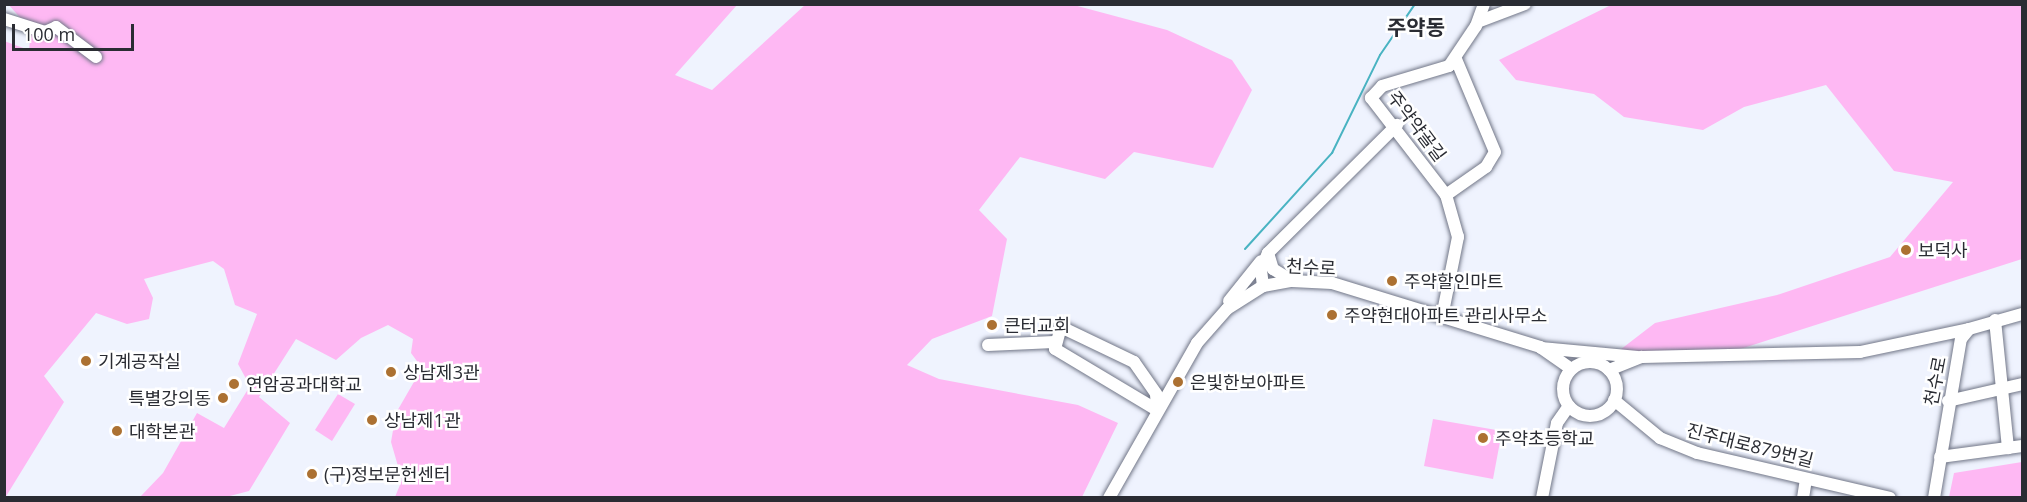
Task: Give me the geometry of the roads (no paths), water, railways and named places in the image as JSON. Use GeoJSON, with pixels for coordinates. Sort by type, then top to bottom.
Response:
{"type":"FeatureCollection","features":[{"type":"Feature","properties":{"kind":"street"},"geometry":{"type":"LineString","coordinates":[[1446,195],[1486,167],[1495,152],[1456,59],[1480,21],[1484,4]]}},
{"type":"Feature","properties":{"kind":"street"},"geometry":{"type":"LineString","coordinates":[[1480,21],[1525,4]]}},
{"type":"Feature","properties":{"kind":"street"},"geometry":{"type":"LineString","coordinates":[[4,19],[45,32],[56,27],[96,57]]}},
{"type":"Feature","properties":{"kind":"street","name":"주약약골길"},"geometry":{"type":"LineString","coordinates":[[1442,317],[1458,237],[1446,195],[1397,125],[1371,98],[1382,86],[1414,80],[1456,59]]}},
{"type":"Feature","properties":{"kind":"street"},"geometry":{"type":"LineString","coordinates":[[1197,343],[1268,253],[1397,125]]}},
{"type":"Feature","properties":{"kind":"street"},"geometry":{"type":"LineString","coordinates":[[1268,253],[1274,269],[1292,281]]}},
{"type":"Feature","properties":{"kind":"street"},"geometry":{"type":"LineString","coordinates":[[1263,286],[1261,270],[1268,253]]}},
{"type":"Feature","properties":{"kind":"street","name":"천수로"},"geometry":{"type":"LineString","coordinates":[[1109,498],[1197,343],[1227,309],[1263,286],[1292,281],[1332,283],[1540,348],[1571,369]]}},
{"type":"Feature","properties":{"kind":"street"},"geometry":{"type":"LineString","coordinates":[[1540,348],[1642,357],[1860,352],[1969,329],[2022,314]]}},
{"type":"Feature","properties":{"kind":"street"},"geometry":{"type":"LineString","coordinates":[[1995,320],[2008,448]]}},
{"type":"Feature","properties":{"kind":"street"},"geometry":{"type":"LineString","coordinates":[[1061,327],[1134,362],[1153,387],[1157,410],[1055,349],[1054,342],[1061,327]]}},
{"type":"Feature","properties":{"kind":"street","name":"천수로"},"geometry":{"type":"LineString","coordinates":[[1934,498],[1948,401],[1961,339],[1969,329]]}},
{"type":"Feature","properties":{"kind":"street"},"geometry":{"type":"LineString","coordinates":[[988,345],[1054,342]]}},
{"type":"Feature","properties":{"kind":"street"},"geometry":{"type":"LineString","coordinates":[[1609,370],[1616,385],[1614,400],[1604,411],[1589,416],[1569,405],[1563,383],[1571,369],[1586,362],[1609,370],[1642,357]]}},
{"type":"Feature","properties":{"kind":"street"},"geometry":{"type":"LineString","coordinates":[[1948,401],[2022,384]]}},
{"type":"Feature","properties":{"kind":"street","name":"진주대로879번길"},"geometry":{"type":"LineString","coordinates":[[1614,400],[1676,445],[1890,498]]}},
{"type":"Feature","properties":{"kind":"street"},"geometry":{"type":"LineString","coordinates":[[1542,498],[1557,423],[1569,405]]}},
{"type":"Feature","properties":{"kind":"street"},"geometry":{"type":"LineString","coordinates":[[1940,457],[2022,446]]}},
{"type":"Feature","properties":{"kind":"street"},"geometry":{"type":"LineString","coordinates":[[1803,498],[1806,479]]}},
{"type":"Feature","properties":{"kind":"waterway"},"geometry":{"type":"LineString","coordinates":[[1245,249],[1332,153],[1380,55],[1415,4]]}},
{"type":"Feature","properties":{"kind":"place","name":"보덕사"},"geometry":{"type":"Point","coordinates":[1906,250]}},
{"type":"Feature","properties":{"kind":"place","name":"주약할인마트"},"geometry":{"type":"Point","coordinates":[1392,281]}},
{"type":"Feature","properties":{"kind":"place","name":"주약현대아파트 관리사무소"},"geometry":{"type":"Point","coordinates":[1332,315]}},
{"type":"Feature","properties":{"kind":"place","name":"큰터교회"},"geometry":{"type":"Point","coordinates":[992,325]}},
{"type":"Feature","properties":{"kind":"place","name":"기계공작실"},"geometry":{"type":"Point","coordinates":[86,361]}},
{"type":"Feature","properties":{"kind":"place","name":"상남제3관"},"geometry":{"type":"Point","coordinates":[391,372]}},
{"type":"Feature","properties":{"kind":"place","name":"은빛한보아파트"},"geometry":{"type":"Point","coordinates":[1178,382]}},
{"type":"Feature","properties":{"kind":"place","name":"연암공과대학교"},"geometry":{"type":"Point","coordinates":[234,384]}},
{"type":"Feature","properties":{"kind":"place","name":"특별강의동"},"geometry":{"type":"Point","coordinates":[223,398]}},
{"type":"Feature","properties":{"kind":"place","name":"상남제1관"},"geometry":{"type":"Point","coordinates":[372,420]}},
{"type":"Feature","properties":{"kind":"place","name":"대학본관"},"geometry":{"type":"Point","coordinates":[117,431]}},
{"type":"Feature","properties":{"kind":"place","name":"주약초등학교"},"geometry":{"type":"Point","coordinates":[1483,438]}},
{"type":"Feature","properties":{"kind":"place","name":"(구)정보문헌센터"},"geometry":{"type":"Point","coordinates":[312,474]}},
{"type":"Feature","properties":{"kind":"district","name":"주약동"},"geometry":{"type":"Point","coordinates":[1416,27]}}]}
